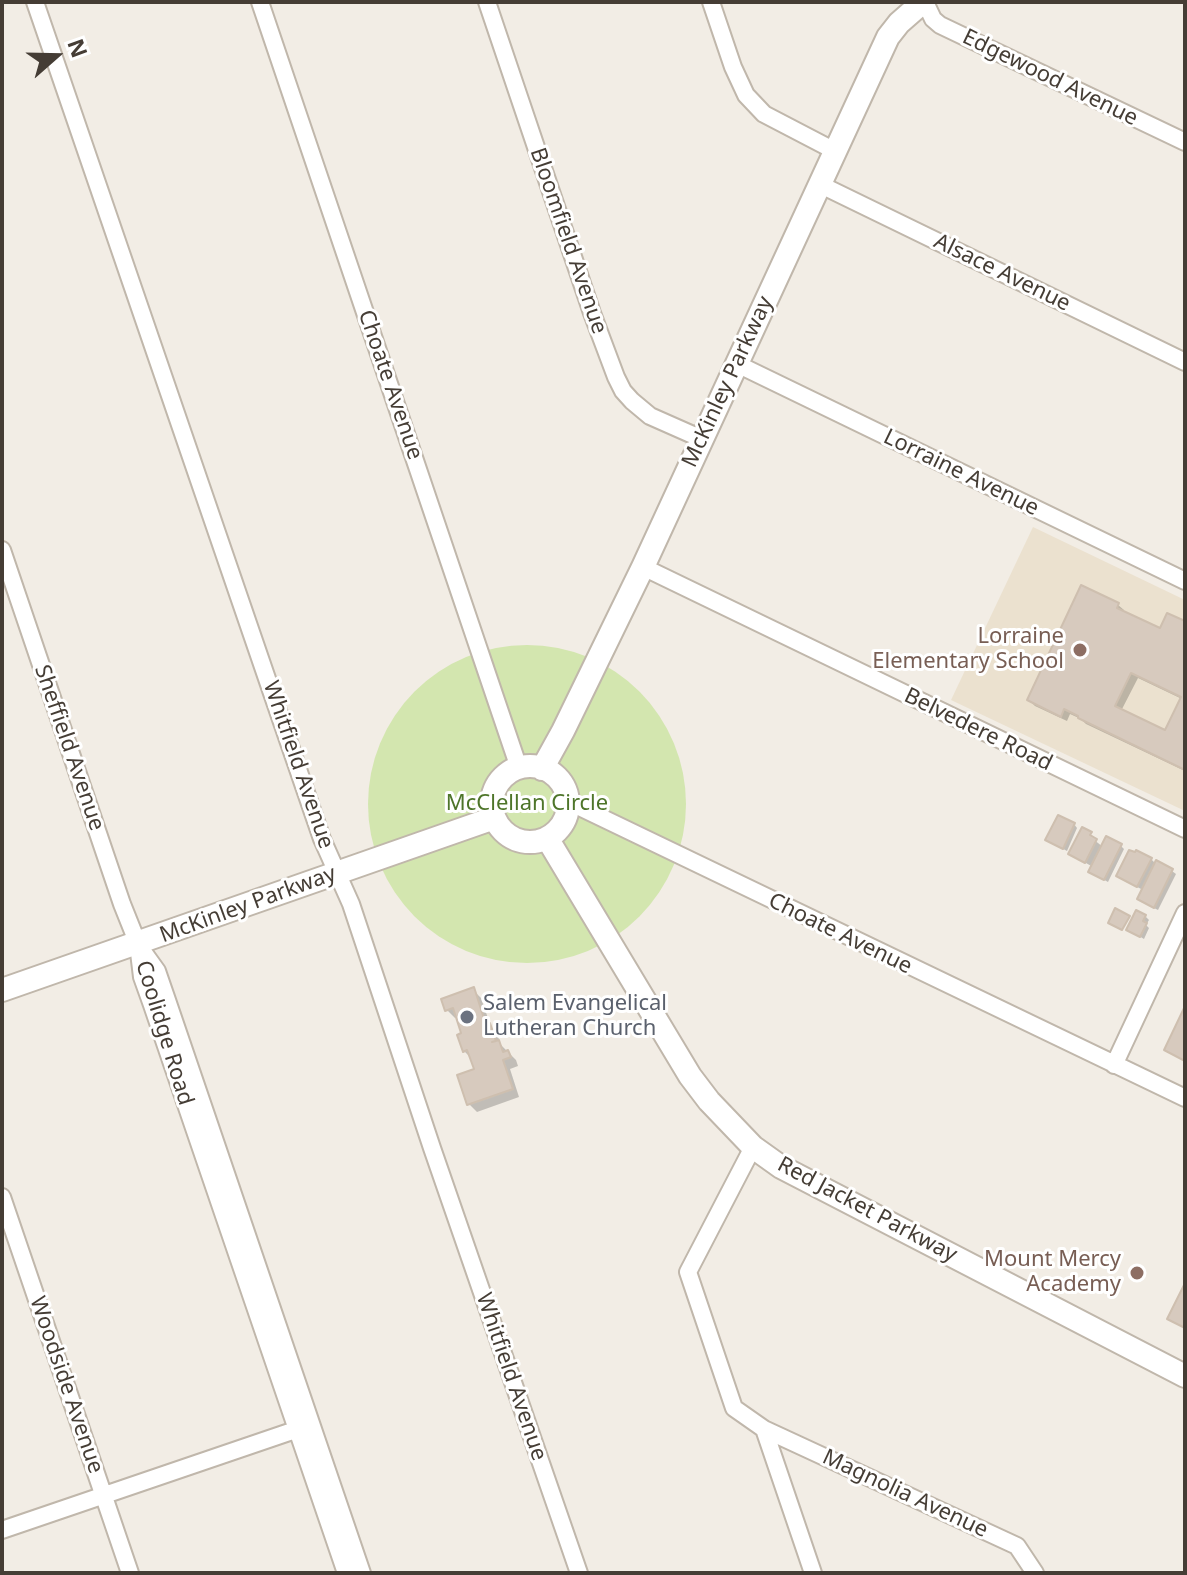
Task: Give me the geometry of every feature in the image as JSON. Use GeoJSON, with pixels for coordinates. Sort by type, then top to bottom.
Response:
{"type":"FeatureCollection","features":[{"type":"Feature","properties":{"kind":"street","name":"Whitfield Avenue"},"geometry":{"type":"LineString","coordinates":[[35,2],[322,839],[351,904],[436,1161],[579,1573]]}},
{"type":"Feature","properties":{"kind":"street","name":"Choate Avenue"},"geometry":{"type":"LineString","coordinates":[[260,2],[519,768]]}},
{"type":"Feature","properties":{"kind":"street","name":"Bloomfield Avenue"},"geometry":{"type":"LineString","coordinates":[[487,2],[616,377],[623,391],[650,416],[702,439]]}},
{"type":"Feature","properties":{"kind":"street"},"geometry":{"type":"LineString","coordinates":[[711,2],[746,95],[764,114],[835,151]]}},
{"type":"Feature","properties":{"kind":"street","name":"McKinley Parkway"},"geometry":{"type":"LineString","coordinates":[[542,769],[643,567],[888,37],[924,2]]}},
{"type":"Feature","properties":{"kind":"street","name":"Edgewood Avenue"},"geometry":{"type":"LineString","coordinates":[[924,2],[940,25],[1185,142]]}},
{"type":"Feature","properties":{"kind":"street","name":"Alsace Avenue"},"geometry":{"type":"LineString","coordinates":[[819,184],[1185,362]]}},
{"type":"Feature","properties":{"kind":"street","name":"Lorraine Avenue"},"geometry":{"type":"LineString","coordinates":[[737,364],[1185,581]]}},
{"type":"Feature","properties":{"kind":"street","name":"Sheffield Avenue"},"geometry":{"type":"LineString","coordinates":[[2,550],[138,944]]}},
{"type":"Feature","properties":{"kind":"street","name":"Belvedere Road"},"geometry":{"type":"LineString","coordinates":[[643,567],[1185,829]]}},
{"type":"Feature","properties":{"kind":"street"},"geometry":{"type":"LineString","coordinates":[[519,768],[542,769],[557,779],[564,789],[567,801],[565,816],[561,825],[547,838],[531,842],[518,840],[501,829],[494,818],[492,805],[496,788],[503,777],[519,768]]}},
{"type":"Feature","properties":{"kind":"street","name":"Choate Avenue"},"geometry":{"type":"LineString","coordinates":[[567,801],[1185,1098]]}},
{"type":"Feature","properties":{"kind":"street","name":"McKinley Parkway"},"geometry":{"type":"LineString","coordinates":[[2,990],[494,818]]}},
{"type":"Feature","properties":{"kind":"street","name":"Red Jacket Parkway"},"geometry":{"type":"LineString","coordinates":[[547,838],[690,1076],[753,1147],[781,1167],[1185,1376]]}},
{"type":"Feature","properties":{"kind":"street"},"geometry":{"type":"LineString","coordinates":[[1114,1065],[1185,913]]}},
{"type":"Feature","properties":{"kind":"street","name":"Coolidge Road"},"geometry":{"type":"LineString","coordinates":[[138,944],[157,971],[227,1201],[304,1427],[346,1573]]}},
{"type":"Feature","properties":{"kind":"street","name":"Magnolia Avenue"},"geometry":{"type":"LineString","coordinates":[[753,1147],[688,1272],[734,1408],[764,1429],[1017,1546],[1035,1573]]}},
{"type":"Feature","properties":{"kind":"street","name":"Woodside Avenue"},"geometry":{"type":"LineString","coordinates":[[2,1197],[130,1573]]}},
{"type":"Feature","properties":{"kind":"street"},"geometry":{"type":"LineString","coordinates":[[2,1530],[304,1427]]}},
{"type":"Feature","properties":{"kind":"street","name":"Coolidge Road"},"geometry":{"type":"LineString","coordinates":[[304,1427],[362,1573]]}},
{"type":"Feature","properties":{"kind":"street"},"geometry":{"type":"LineString","coordinates":[[764,1429],[813,1573]]}},
{"type":"Feature","properties":{"kind":"shaded area","name":"Lorraine Elementary School"},"geometry":{"type":"Polygon","coordinates":[[[1033,527],[1185,600],[1185,811],[951,700],[1033,527]]]}},
{"type":"Feature","properties":{"kind":"green space","name":"McClellan Circle"},"geometry":{"type":"Polygon","coordinates":[[[511,645],[543,645],[573,651],[602,663],[640,691],[660,715],[674,743],[686,788],[686,820],[674,865],[660,893],[640,917],[616,937],[573,957],[543,963],[511,963],[481,957],[438,937],[414,917],[394,893],[374,850],[368,820],[368,788],[374,758],[394,715],[414,691],[438,671],[481,651],[511,645]]]}},
{"type":"Feature","properties":{"kind":"building"},"geometry":{"type":"Polygon","coordinates":[[[1081,585],[1119,603],[1117,608],[1160,628],[1167,613],[1185,621],[1185,770],[1064,709],[1061,717],[1027,700],[1081,585]],[[1131,673],[1115,706],[1165,730],[1181,697],[1131,673]]]}},
{"type":"Feature","properties":{"kind":"building"},"geometry":{"type":"Polygon","coordinates":[[[1058,815],[1075,823],[1063,849],[1045,840],[1058,815]]]}},
{"type":"Feature","properties":{"kind":"building"},"geometry":{"type":"Polygon","coordinates":[[[1082,827],[1097,839],[1085,863],[1068,854],[1082,827]]]}},
{"type":"Feature","properties":{"kind":"building"},"geometry":{"type":"Polygon","coordinates":[[[1106,836],[1122,844],[1104,880],[1088,872],[1106,836]]]}},
{"type":"Feature","properties":{"kind":"building"},"geometry":{"type":"Polygon","coordinates":[[[1129,850],[1152,858],[1137,887],[1116,876],[1129,850]]]}},
{"type":"Feature","properties":{"kind":"building"},"geometry":{"type":"Polygon","coordinates":[[[1156,860],[1173,869],[1154,908],[1137,899],[1156,860]]]}},
{"type":"Feature","properties":{"kind":"building"},"geometry":{"type":"Polygon","coordinates":[[[1115,908],[1130,916],[1122,930],[1108,923],[1115,908]]]}},
{"type":"Feature","properties":{"kind":"building"},"geometry":{"type":"Polygon","coordinates":[[[1136,910],[1146,915],[1143,921],[1147,923],[1140,937],[1126,930],[1136,910]]]}},
{"type":"Feature","properties":{"kind":"building"},"geometry":{"type":"Polygon","coordinates":[[[474,987],[486,1025],[490,1023],[496,1041],[499,1040],[503,1052],[508,1050],[511,1057],[503,1060],[513,1089],[467,1105],[457,1075],[474,1069],[457,1035],[461,1033],[453,1008],[445,1011],[441,999],[474,987]]]}},
{"type":"Feature","properties":{"kind":"building"},"geometry":{"type":"Polygon","coordinates":[[[1185,1006],[1185,1061],[1164,1050],[1185,1006]]]}},
{"type":"Feature","properties":{"kind":"building"},"geometry":{"type":"Polygon","coordinates":[[[1185,1283],[1185,1328],[1167,1319],[1185,1283]]]}},
{"type":"Feature","properties":{"kind":"place","name":"Lorraine Elementary School"},"geometry":{"type":"Point","coordinates":[1080,650]}},
{"type":"Feature","properties":{"kind":"place","name":"Salem Evangelical Lutheran Church"},"geometry":{"type":"Point","coordinates":[467,1017]}},
{"type":"Feature","properties":{"kind":"place","name":"Mount Mercy Academy"},"geometry":{"type":"Point","coordinates":[1137,1273]}}]}
